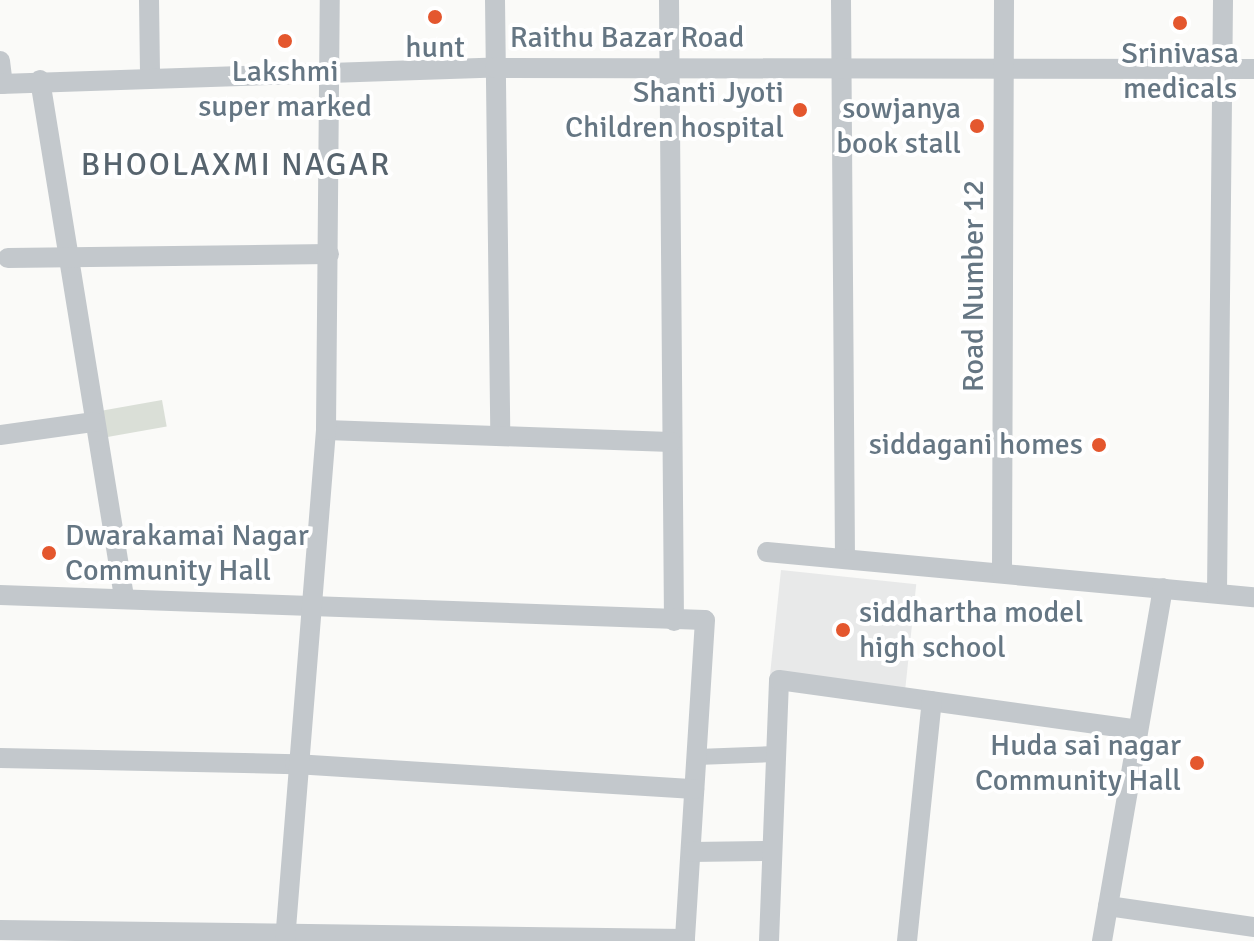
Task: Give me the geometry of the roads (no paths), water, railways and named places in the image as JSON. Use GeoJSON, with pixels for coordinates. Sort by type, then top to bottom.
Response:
{"type":"FeatureCollection","features":[{"type":"Feature","properties":{"kind":"street"},"geometry":{"type":"LineString","coordinates":[[149,0],[150,76]]}},
{"type":"Feature","properties":{"kind":"street"},"geometry":{"type":"LineString","coordinates":[[285,939],[295,764],[315,601],[326,430],[332,72],[330,0]]}},
{"type":"Feature","properties":{"kind":"street"},"geometry":{"type":"LineString","coordinates":[[495,0],[500,432]]}},
{"type":"Feature","properties":{"kind":"street"},"geometry":{"type":"LineString","coordinates":[[669,0],[674,621]]}},
{"type":"Feature","properties":{"kind":"street"},"geometry":{"type":"LineString","coordinates":[[841,0],[845,559]]}},
{"type":"Feature","properties":{"kind":"street","name":"Road Number 12"},"geometry":{"type":"LineString","coordinates":[[1002,572],[1004,0]]}},
{"type":"Feature","properties":{"kind":"street"},"geometry":{"type":"LineString","coordinates":[[1217,593],[1223,0]]}},
{"type":"Feature","properties":{"kind":"street"},"geometry":{"type":"LineString","coordinates":[[0,61],[2,84]]}},
{"type":"Feature","properties":{"kind":"street","name":"Raithu Bazar Road"},"geometry":{"type":"LineString","coordinates":[[2,84],[150,76],[495,68],[670,66],[1005,73],[1254,69]]}},
{"type":"Feature","properties":{"kind":"street"},"geometry":{"type":"LineString","coordinates":[[40,80],[124,597]]}},
{"type":"Feature","properties":{"kind":"street"},"geometry":{"type":"LineString","coordinates":[[8,258],[67,253],[329,254]]}},
{"type":"Feature","properties":{"kind":"street"},"geometry":{"type":"LineString","coordinates":[[0,435],[94,422]]}},
{"type":"Feature","properties":{"kind":"street"},"geometry":{"type":"LineString","coordinates":[[326,430],[500,432],[671,442]]}},
{"type":"Feature","properties":{"kind":"street"},"geometry":{"type":"LineString","coordinates":[[767,552],[1254,597]]}},
{"type":"Feature","properties":{"kind":"street"},"geometry":{"type":"LineString","coordinates":[[1102,941],[1163,588]]}},
{"type":"Feature","properties":{"kind":"street"},"geometry":{"type":"LineString","coordinates":[[0,595],[315,601],[674,621],[705,620],[685,940],[285,939],[0,930]]}},
{"type":"Feature","properties":{"kind":"street"},"geometry":{"type":"LineString","coordinates":[[769,941],[769,851],[779,680],[1138,730]]}},
{"type":"Feature","properties":{"kind":"street"},"geometry":{"type":"LineString","coordinates":[[907,941],[932,701]]}},
{"type":"Feature","properties":{"kind":"street"},"geometry":{"type":"LineString","coordinates":[[697,757],[775,754]]}},
{"type":"Feature","properties":{"kind":"street"},"geometry":{"type":"LineString","coordinates":[[0,758],[295,764],[694,789]]}},
{"type":"Feature","properties":{"kind":"street"},"geometry":{"type":"LineString","coordinates":[[691,852],[769,851]]}},
{"type":"Feature","properties":{"kind":"street"},"geometry":{"type":"LineString","coordinates":[[1108,906],[1254,927]]}},
{"type":"Feature","properties":{"kind":"place","name":"hunt"},"geometry":{"type":"Point","coordinates":[435,17]}},
{"type":"Feature","properties":{"kind":"place","name":"Srinivasa medicals"},"geometry":{"type":"Point","coordinates":[1180,23]}},
{"type":"Feature","properties":{"kind":"place","name":"Lakshmi super marked"},"geometry":{"type":"Point","coordinates":[285,41]}},
{"type":"Feature","properties":{"kind":"place","name":"Shanti Jyoti Children hospital"},"geometry":{"type":"Point","coordinates":[800,110]}},
{"type":"Feature","properties":{"kind":"place","name":"sowjanya book stall"},"geometry":{"type":"Point","coordinates":[977,126]}},
{"type":"Feature","properties":{"kind":"place","name":"siddagani homes"},"geometry":{"type":"Point","coordinates":[1099,445]}},
{"type":"Feature","properties":{"kind":"place","name":"Dwarakamai Nagar Community Hall"},"geometry":{"type":"Point","coordinates":[49,553]}},
{"type":"Feature","properties":{"kind":"place","name":"siddhartha model high school"},"geometry":{"type":"Point","coordinates":[843,630]}},
{"type":"Feature","properties":{"kind":"place","name":"Huda sai nagar Community Hall"},"geometry":{"type":"Point","coordinates":[1197,763]}},
{"type":"Feature","properties":{"kind":"district","name":"BHOOLAXMI NAGAR"},"geometry":{"type":"Point","coordinates":[236,165]}}]}
